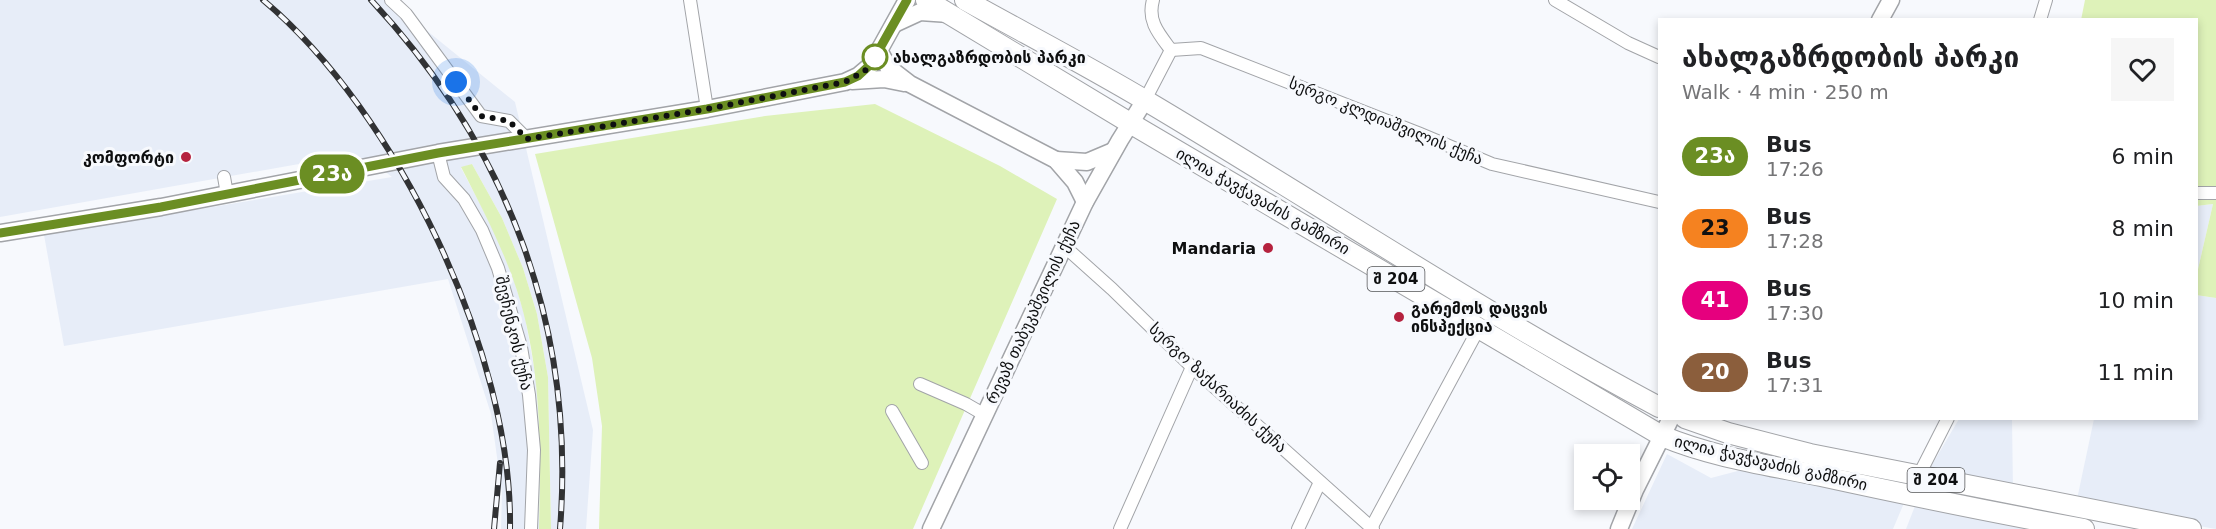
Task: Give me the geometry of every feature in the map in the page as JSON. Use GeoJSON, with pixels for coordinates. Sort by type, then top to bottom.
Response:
{"type":"FeatureCollection","features":[{"type":"Feature","properties":{"kind":"main road"},"geometry":{"type":"LineString","coordinates":[[845,82],[865,71],[907,0]]}},
{"type":"Feature","properties":{"kind":"main road","name":"ილია ჭავჭავაძის გამზირი"},"geometry":{"type":"LineString","coordinates":[[926,0],[1130,123],[1662,436],[1694,448],[1763,464],[2084,529]]}},
{"type":"Feature","properties":{"kind":"main road","name":"ილია ჭავჭავაძის გამზირი"},"geometry":{"type":"LineString","coordinates":[[965,0],[1145,100],[1433,277],[1658,406]]}},
{"type":"Feature","properties":{"kind":"main road"},"geometry":{"type":"LineString","coordinates":[[1881,18],[1891,0]]}},
{"type":"Feature","properties":{"kind":"main road"},"geometry":{"type":"LineString","coordinates":[[893,25],[920,12],[952,15]]}},
{"type":"Feature","properties":{"kind":"main road"},"geometry":{"type":"LineString","coordinates":[[879,50],[888,67],[910,84],[1056,160],[1075,182],[1085,202]]}},
{"type":"Feature","properties":{"kind":"main road"},"geometry":{"type":"LineString","coordinates":[[0,233],[227,195],[438,153],[707,109],[845,82],[884,79],[910,84]]}},
{"type":"Feature","properties":{"kind":"main road","name":"რევაზ თაბუკაშვილის ქუჩა"},"geometry":{"type":"LineString","coordinates":[[932,529],[1085,202],[1145,100]]}},
{"type":"Feature","properties":{"kind":"main road"},"geometry":{"type":"LineString","coordinates":[[1056,160],[1087,162],[1113,151]]}},
{"type":"Feature","properties":{"kind":"main road"},"geometry":{"type":"LineString","coordinates":[[1619,529],[1670,420]]}},
{"type":"Feature","properties":{"kind":"main road","name":"ილია ჭავჭავაძის გამზირი"},"geometry":{"type":"LineString","coordinates":[[1691,420],[1728,433],[1810,454],[2191,529]]}},
{"type":"Feature","properties":{"kind":"street"},"geometry":{"type":"LineString","coordinates":[[391,0],[406,14],[481,116],[509,121],[527,139]]}},
{"type":"Feature","properties":{"kind":"street"},"geometry":{"type":"LineString","coordinates":[[690,0],[707,109]]}},
{"type":"Feature","properties":{"kind":"street"},"geometry":{"type":"LineString","coordinates":[[1145,100],[1171,50],[1155,29],[1150,12],[1153,0]]}},
{"type":"Feature","properties":{"kind":"street"},"geometry":{"type":"LineString","coordinates":[[1555,0],[1628,43],[1658,57]]}},
{"type":"Feature","properties":{"kind":"street"},"geometry":{"type":"LineString","coordinates":[[2041,18],[2046,0]]}},
{"type":"Feature","properties":{"kind":"street","name":"სერგო კლდიაშვილის ქუჩა"},"geometry":{"type":"LineString","coordinates":[[1171,50],[1201,48],[1418,132],[1492,164],[1658,202]]}},
{"type":"Feature","properties":{"kind":"street","name":"შევჩენკოს ქუჩა"},"geometry":{"type":"LineString","coordinates":[[438,153],[444,177],[464,199],[482,230],[498,268],[520,347],[529,395],[534,450],[531,529]]}},
{"type":"Feature","properties":{"kind":"street"},"geometry":{"type":"LineString","coordinates":[[224,177],[227,195]]}},
{"type":"Feature","properties":{"kind":"street"},"geometry":{"type":"LineString","coordinates":[[2198,193],[2216,193]]}},
{"type":"Feature","properties":{"kind":"street","name":"სერგო ზაქარიაძის ქუჩა"},"geometry":{"type":"LineString","coordinates":[[1064,246],[1192,367],[1372,528]]}},
{"type":"Feature","properties":{"kind":"street"},"geometry":{"type":"LineString","coordinates":[[1372,528],[1479,328]]}},
{"type":"Feature","properties":{"kind":"street"},"geometry":{"type":"LineString","coordinates":[[1120,529],[1192,367]]}},
{"type":"Feature","properties":{"kind":"street"},"geometry":{"type":"LineString","coordinates":[[920,384],[985,415]]}},
{"type":"Feature","properties":{"kind":"street"},"geometry":{"type":"LineString","coordinates":[[892,411],[922,464]]}},
{"type":"Feature","properties":{"kind":"street"},"geometry":{"type":"LineString","coordinates":[[1918,477],[1947,420]]}},
{"type":"Feature","properties":{"kind":"street"},"geometry":{"type":"LineString","coordinates":[[1298,529],[1320,482]]}},
{"type":"Feature","properties":{"kind":"shaded area"},"geometry":{"type":"Polygon","coordinates":[[[0,0],[389,0],[515,102],[593,430],[586,529],[551,529],[548,377],[537,314],[523,268],[502,218],[472,164],[461,168],[495,232],[514,280],[525,317],[536,379],[541,453],[539,529],[501,529],[502,493],[491,414],[448,279],[64,346],[44,235],[392,177],[369,159],[344,156],[0,217],[0,0]]]}},
{"type":"Feature","properties":{"kind":"shaded area"},"geometry":{"type":"Polygon","coordinates":[[[2213,204],[2198,269],[2198,206],[2213,204]]]}},
{"type":"Feature","properties":{"kind":"shaded area"},"geometry":{"type":"Polygon","coordinates":[[[2198,295],[2216,298],[2216,529],[2076,504],[2094,420],[2198,420],[2198,295]]]}},
{"type":"Feature","properties":{"kind":"shaded area"},"geometry":{"type":"Polygon","coordinates":[[[1958,420],[2012,420],[2013,491],[1926,475],[1958,420]]]}},
{"type":"Feature","properties":{"kind":"shaded area"},"geometry":{"type":"Polygon","coordinates":[[[1667,454],[1711,478],[1749,468],[1904,503],[1893,529],[1632,529],[1667,454]]]}},
{"type":"Feature","properties":{"kind":"shaded area"},"geometry":{"type":"Polygon","coordinates":[[[1915,506],[2036,529],[1906,529],[1915,506]]]}},
{"type":"Feature","properties":{"kind":"green space"},"geometry":{"type":"Polygon","coordinates":[[[2085,0],[2216,0],[2216,298],[2198,295],[2198,269],[2213,204],[2198,206],[2198,18],[2081,18],[2085,0]]]}},
{"type":"Feature","properties":{"kind":"green space","name":"ახალგაზრდობის პარკი"},"geometry":{"type":"Polygon","coordinates":[[[875,104],[1000,166],[1057,199],[913,529],[599,529],[602,426],[592,358],[535,154],[765,116],[875,104]]]}},
{"type":"Feature","properties":{"kind":"green space"},"geometry":{"type":"Polygon","coordinates":[[[472,164],[502,218],[523,268],[537,314],[548,377],[551,529],[539,529],[538,403],[530,340],[523,309],[508,265],[461,167],[472,164]]]}},
{"type":"Feature","properties":{"kind":"railway"},"geometry":{"type":"LineString","coordinates":[[263,0],[312,48],[359,105],[401,170],[438,241],[468,314],[492,388],[506,461],[510,529]]}},
{"type":"Feature","properties":{"kind":"railway"},"geometry":{"type":"LineString","coordinates":[[371,0],[419,57],[461,116],[495,179],[523,244],[543,312],[556,382],[562,455],[560,529]]}},
{"type":"Feature","properties":{"kind":"railway"},"geometry":{"type":"LineString","coordinates":[[494,529],[500,463]]}},
{"type":"Feature","properties":{"kind":"bus line","name":"23ა"},"geometry":{"type":"LineString","coordinates":[[0,233],[161,207],[438,153],[707,109],[845,82],[858,76],[871,64],[907,0]]}},
{"type":"Feature","properties":{"kind":"place","name":"ახალგაზრდობის პარკი"},"geometry":{"type":"Point","coordinates":[875,57]}},
{"type":"Feature","properties":{"kind":"place","name":"კომფორტი"},"geometry":{"type":"Point","coordinates":[186,157]}},
{"type":"Feature","properties":{"kind":"place","name":"Mandaria"},"geometry":{"type":"Point","coordinates":[1268,248]}},
{"type":"Feature","properties":{"kind":"place","name":"გარემოს დაცვის ინსპექცია"},"geometry":{"type":"Point","coordinates":[1399,317]}},
{"type":"Feature","properties":{"kind":"route"},"geometry":{"type":"LineString","coordinates":[[456,82],[481,116],[509,121],[527,139],[707,109],[845,82],[865,71],[879,50],[875,57]]}}]}
